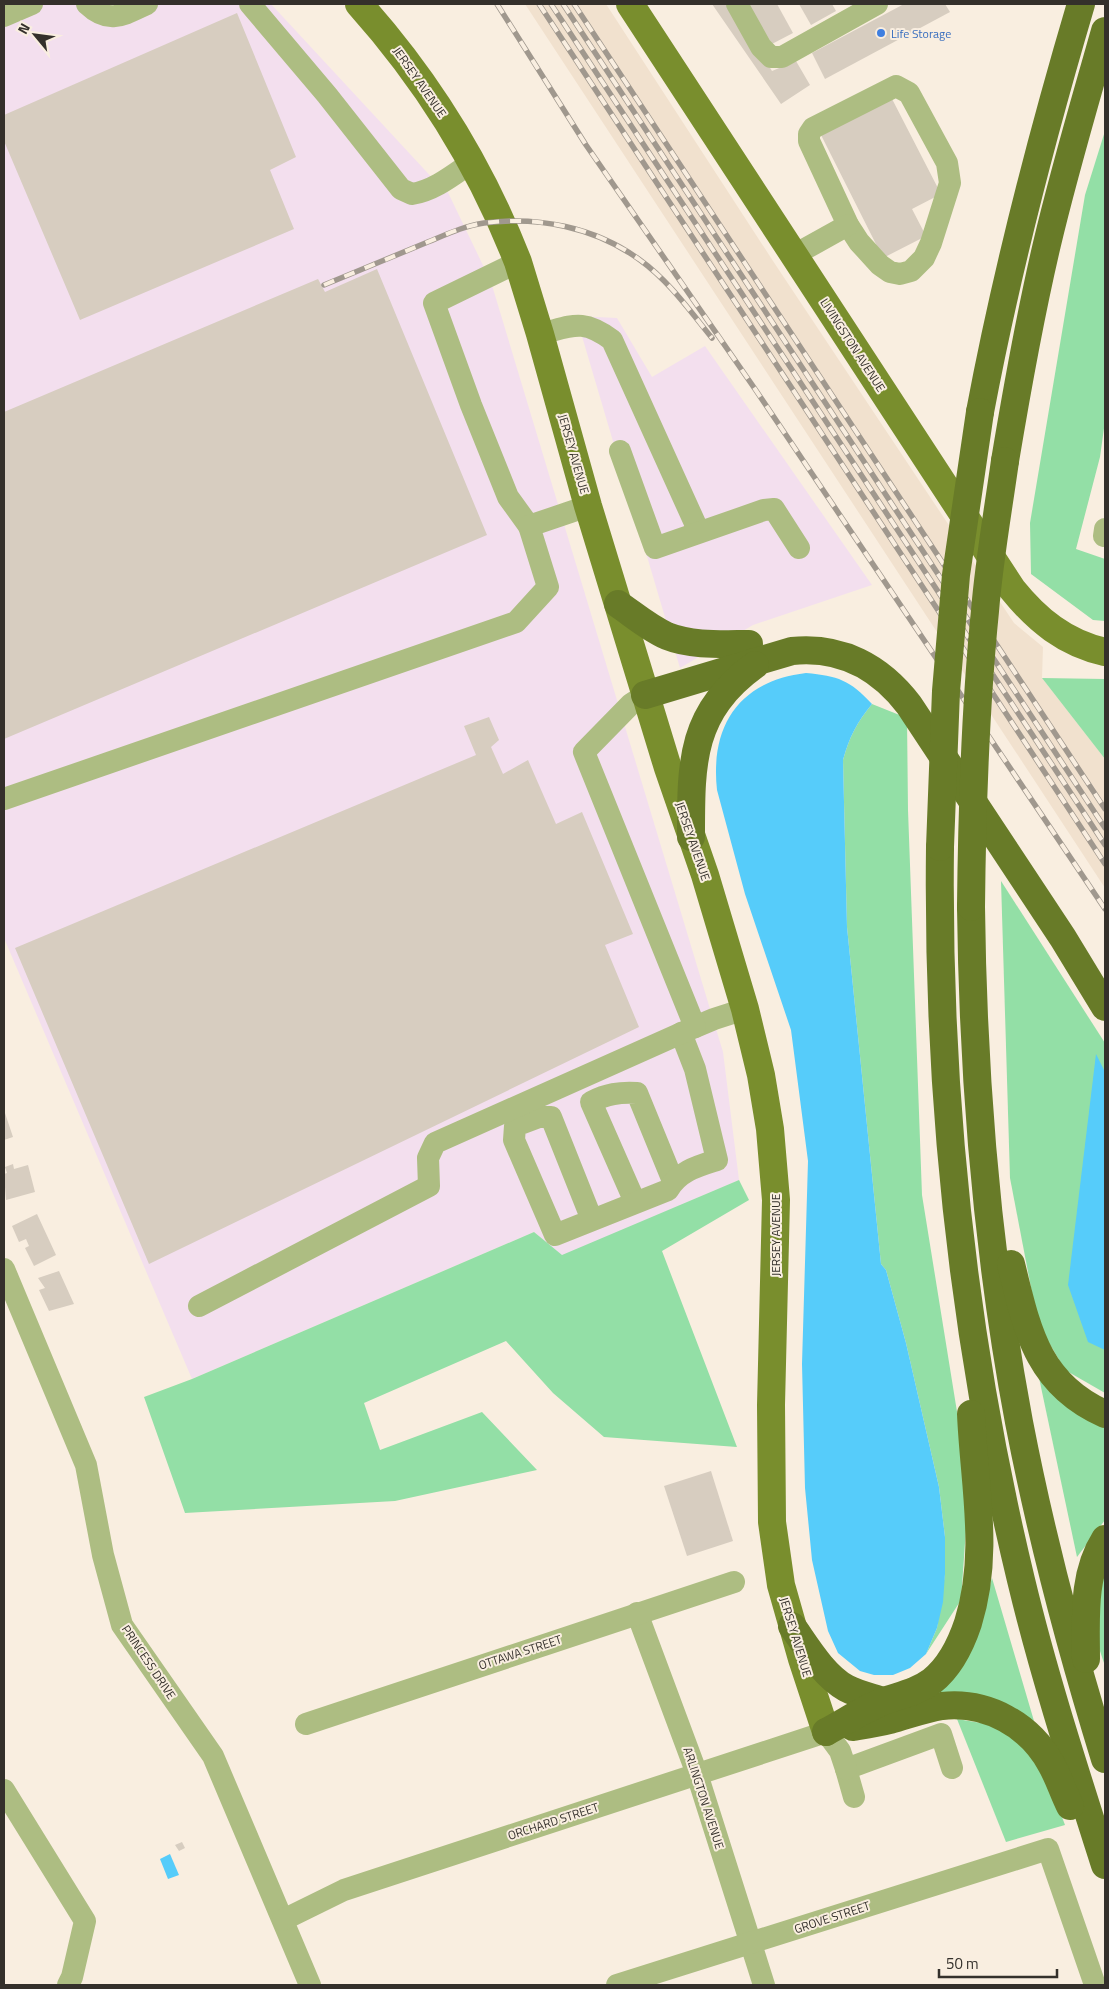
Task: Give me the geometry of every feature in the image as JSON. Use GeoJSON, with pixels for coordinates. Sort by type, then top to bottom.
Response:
{"type":"FeatureCollection","features":[{"type":"Feature","properties":{"kind":"highway"},"geometry":{"type":"LineString","coordinates":[[1040,145],[1063,4]]}},
{"type":"Feature","properties":{"kind":"highway"},"geometry":{"type":"LineString","coordinates":[[1081,4],[1040,145],[1002,300],[980,412],[956,575],[946,691],[939,908],[944,1070],[954,1191],[968,1308],[989,1428],[1021,1581],[1060,1722],[1105,1865]]}},
{"type":"Feature","properties":{"kind":"highway"},"geometry":{"type":"LineString","coordinates":[[1105,31],[1047,243],[1024,354],[1005,461],[980,660],[973,779],[971,906],[974,1030],[982,1142],[1001,1312],[1020,1423],[1045,1543],[1086,1698],[1100,1726],[1105,1759]]}},
{"type":"Feature","properties":{"kind":"highway"},"geometry":{"type":"LineString","coordinates":[[618,604],[648,626],[673,638],[757,651],[806,650],[833,653],[859,662],[882,676],[909,705],[933,740],[1063,938],[1105,1007]]}},
{"type":"Feature","properties":{"kind":"highway"},"geometry":{"type":"LineString","coordinates":[[643,687],[757,651],[796,633],[809,632],[837,635],[871,647],[901,668],[919,688],[1051,886],[1105,973]]}},
{"type":"Feature","properties":{"kind":"highway"},"geometry":{"type":"LineString","coordinates":[[691,837],[692,773],[703,726],[716,702],[757,651]]}},
{"type":"Feature","properties":{"kind":"highway"},"geometry":{"type":"LineString","coordinates":[[982,1142],[1016,1288],[1030,1334],[1043,1361],[1068,1392],[1080,1401],[1105,1414]]}},
{"type":"Feature","properties":{"kind":"highway"},"geometry":{"type":"LineString","coordinates":[[826,1732],[883,1702],[914,1692],[941,1674],[957,1650],[964,1634],[974,1598],[979,1562],[980,1523],[972,1440],[968,1308]]}},
{"type":"Feature","properties":{"kind":"highway"},"geometry":{"type":"LineString","coordinates":[[1086,1698],[1087,1592],[1093,1567],[1105,1539]]}},
{"type":"Feature","properties":{"kind":"highway"},"geometry":{"type":"LineString","coordinates":[[792,1626],[818,1661],[838,1683],[859,1694],[883,1702]]}},
{"type":"Feature","properties":{"kind":"highway"},"geometry":{"type":"LineString","coordinates":[[826,1732],[891,1720],[906,1714],[941,1707],[967,1706],[990,1711],[1002,1717],[1030,1736],[1053,1768],[1105,1888]]}},
{"type":"Feature","properties":{"kind":"main road","name":"JERSEY AVENUE"},"geometry":{"type":"LineString","coordinates":[[359,4],[413,70],[459,138],[502,222],[518,262],[588,506],[643,687],[705,875],[745,1009],[765,1093],[773,1154],[776,1223],[771,1405],[772,1522],[781,1585],[826,1732]]}},
{"type":"Feature","properties":{"kind":"main road","name":"LIVINGSTON AVENUE"},"geometry":{"type":"LineString","coordinates":[[630,4],[1012,589],[1034,614],[1058,633],[1087,647],[1105,652]]}},
{"type":"Feature","properties":{"kind":"street"},"geometry":{"type":"LineString","coordinates":[[4,16],[32,4]]}},
{"type":"Feature","properties":{"kind":"street"},"geometry":{"type":"LineString","coordinates":[[87,4],[103,16],[118,17],[147,4]]}},
{"type":"Feature","properties":{"kind":"street"},"geometry":{"type":"LineString","coordinates":[[250,4],[377,156],[402,189],[412,194],[421,193],[435,187],[472,162]]}},
{"type":"Feature","properties":{"kind":"street"},"geometry":{"type":"LineString","coordinates":[[736,4],[761,47],[770,57],[782,57],[877,4]]}},
{"type":"Feature","properties":{"kind":"street"},"geometry":{"type":"LineString","coordinates":[[896,86],[909,93],[947,162],[950,183],[931,243],[924,258],[911,271],[900,274],[890,272],[880,266],[858,242],[848,225],[809,141],[809,134],[813,128],[896,86]]}},
{"type":"Feature","properties":{"kind":"street"},"geometry":{"type":"LineString","coordinates":[[794,255],[848,225]]}},
{"type":"Feature","properties":{"kind":"street"},"geometry":{"type":"LineString","coordinates":[[4,799],[516,622],[548,587],[529,526],[508,497],[471,405],[434,303],[518,262]]}},
{"type":"Feature","properties":{"kind":"street"},"geometry":{"type":"LineString","coordinates":[[540,334],[580,324],[598,330],[612,340],[700,532]]}},
{"type":"Feature","properties":{"kind":"street"},"geometry":{"type":"LineString","coordinates":[[620,451],[655,548],[764,510],[774,509],[799,548]]}},
{"type":"Feature","properties":{"kind":"street"},"geometry":{"type":"LineString","coordinates":[[529,526],[588,506]]}},
{"type":"Feature","properties":{"kind":"street"},"geometry":{"type":"LineString","coordinates":[[592,1220],[551,1117],[539,1117],[515,1126],[514,1140],[555,1235],[668,1190],[673,1181],[687,1170],[717,1160],[695,1069],[688,1030],[584,752],[631,704],[643,687]]}},
{"type":"Feature","properties":{"kind":"street"},"geometry":{"type":"LineString","coordinates":[[199,1306],[429,1186],[428,1158],[435,1143],[714,1018],[745,1009]]}},
{"type":"Feature","properties":{"kind":"street"},"geometry":{"type":"LineString","coordinates":[[635,1202],[591,1102],[606,1094],[637,1093],[673,1181]]}},
{"type":"Feature","properties":{"kind":"street","name":"PRINCESS DRIVE"},"geometry":{"type":"LineString","coordinates":[[4,1269],[86,1465],[103,1555],[122,1625],[213,1756],[310,1985]]}},
{"type":"Feature","properties":{"kind":"street","name":"OTTAWA STREET"},"geometry":{"type":"LineString","coordinates":[[306,1724],[734,1582]]}},
{"type":"Feature","properties":{"kind":"street","name":"ARLINGTON AVENUE"},"geometry":{"type":"LineString","coordinates":[[637,1613],[698,1774],[764,1985]]}},
{"type":"Feature","properties":{"kind":"street"},"geometry":{"type":"LineString","coordinates":[[906,1714],[915,1743]]}},
{"type":"Feature","properties":{"kind":"street"},"geometry":{"type":"LineString","coordinates":[[826,1732],[840,1750],[854,1797]]}},
{"type":"Feature","properties":{"kind":"street","name":"ORCHARD STREET"},"geometry":{"type":"LineString","coordinates":[[283,1920],[344,1890],[826,1732]]}},
{"type":"Feature","properties":{"kind":"street"},"geometry":{"type":"LineString","coordinates":[[846,1769],[940,1734],[952,1768]]}},
{"type":"Feature","properties":{"kind":"street"},"geometry":{"type":"LineString","coordinates":[[4,1790],[85,1921],[72,1977],[68,1985]]}},
{"type":"Feature","properties":{"kind":"street","name":"GROVE STREET"},"geometry":{"type":"LineString","coordinates":[[617,1985],[1048,1848],[1095,1985]]}},
{"type":"Feature","properties":{"kind":"shaded area"},"geometry":{"type":"Polygon","coordinates":[[[4,4],[103,4],[107,10],[126,4],[271,4],[436,182],[442,180],[491,282],[723,1052],[739,1180],[562,1256],[534,1232],[192,1379],[4,938],[4,4]]]}},
{"type":"Feature","properties":{"kind":"shaded area"},"geometry":{"type":"Polygon","coordinates":[[[525,4],[606,4],[773,261],[1014,623],[1043,647],[1042,678],[1105,759],[1105,888],[525,4]]]}},
{"type":"Feature","properties":{"kind":"shaded area"},"geometry":{"type":"Polygon","coordinates":[[[576,316],[617,318],[652,377],[705,346],[872,585],[753,625],[680,668],[576,316]]]}},
{"type":"Feature","properties":{"kind":"green space"},"geometry":{"type":"Polygon","coordinates":[[[1105,131],[1105,421],[1100,457],[1076,549],[1105,559],[1105,621],[1093,620],[1031,574],[1030,523],[1085,195],[1105,131]]]}},
{"type":"Feature","properties":{"kind":"green space"},"geometry":{"type":"Polygon","coordinates":[[[1042,678],[1105,679],[1105,759],[1042,678]]]}},
{"type":"Feature","properties":{"kind":"green space"},"geometry":{"type":"Polygon","coordinates":[[[872,704],[907,718],[908,810],[922,1195],[969,1486],[961,1600],[926,1654],[937,1628],[945,1574],[945,1537],[939,1487],[906,1343],[886,1270],[881,1264],[847,927],[843,760],[854,730],[872,704]]]}},
{"type":"Feature","properties":{"kind":"green space"},"geometry":{"type":"Polygon","coordinates":[[[1001,881],[1105,1043],[1105,1393],[1065,1370],[1038,1324],[1010,1178],[1001,881]]]}},
{"type":"Feature","properties":{"kind":"green space"},"geometry":{"type":"Polygon","coordinates":[[[739,1180],[749,1200],[662,1251],[737,1447],[604,1437],[553,1393],[506,1341],[364,1403],[380,1450],[482,1412],[537,1470],[395,1501],[185,1513],[144,1397],[192,1379],[534,1232],[562,1255],[739,1180]]]}},
{"type":"Feature","properties":{"kind":"green space"},"geometry":{"type":"Polygon","coordinates":[[[1038,1373],[1105,1426],[1105,1520],[1077,1557],[1038,1373]]]}},
{"type":"Feature","properties":{"kind":"green space"},"geometry":{"type":"Polygon","coordinates":[[[1105,1566],[1105,1666],[1099,1648],[1097,1586],[1105,1566]]]}},
{"type":"Feature","properties":{"kind":"green space"},"geometry":{"type":"Polygon","coordinates":[[[992,1578],[1034,1721],[1013,1710],[938,1694],[975,1638],[992,1578]]]}},
{"type":"Feature","properties":{"kind":"green space"},"geometry":{"type":"Polygon","coordinates":[[[957,1719],[999,1726],[1041,1762],[1065,1825],[1006,1842],[957,1719]]]}},
{"type":"Feature","properties":{"kind":"water"},"geometry":{"type":"Polygon","coordinates":[[[806,673],[835,678],[850,684],[872,704],[854,730],[843,760],[847,927],[881,1264],[886,1270],[906,1343],[939,1487],[945,1537],[943,1602],[937,1628],[926,1654],[910,1668],[893,1675],[874,1675],[860,1671],[838,1653],[828,1631],[812,1560],[805,1488],[802,1364],[808,1161],[791,1030],[745,894],[717,790],[716,767],[719,746],[724,727],[734,710],[747,697],[763,686],[783,678],[806,673]]]}},
{"type":"Feature","properties":{"kind":"water"},"geometry":{"type":"Polygon","coordinates":[[[1096,1054],[1105,1072],[1105,1350],[1088,1342],[1068,1285],[1096,1054]]]}},
{"type":"Feature","properties":{"kind":"water"},"geometry":{"type":"Polygon","coordinates":[[[170,1854],[179,1875],[168,1879],[160,1859],[170,1854]]]}},
{"type":"Feature","properties":{"kind":"building"},"geometry":{"type":"Polygon","coordinates":[[[712,4],[730,4],[772,71],[796,61],[810,85],[781,104],[712,4]]]}},
{"type":"Feature","properties":{"kind":"building"},"geometry":{"type":"Polygon","coordinates":[[[748,4],[777,4],[793,33],[770,45],[748,4]]]}},
{"type":"Feature","properties":{"kind":"building"},"geometry":{"type":"Polygon","coordinates":[[[799,4],[832,4],[836,11],[811,25],[799,4]]]}},
{"type":"Feature","properties":{"kind":"building","name":"Life Storage"},"geometry":{"type":"Polygon","coordinates":[[[904,4],[945,4],[950,12],[825,79],[812,53],[904,4]]]}},
{"type":"Feature","properties":{"kind":"building"},"geometry":{"type":"Polygon","coordinates":[[[237,13],[296,157],[270,170],[294,229],[80,320],[4,141],[4,115],[237,13]]]}},
{"type":"Feature","properties":{"kind":"building"},"geometry":{"type":"Polygon","coordinates":[[[890,95],[941,194],[912,209],[926,236],[883,258],[819,131],[890,95]]]}},
{"type":"Feature","properties":{"kind":"building"},"geometry":{"type":"Polygon","coordinates":[[[377,269],[487,535],[4,739],[4,412],[318,279],[325,292],[377,269]]]}},
{"type":"Feature","properties":{"kind":"building"},"geometry":{"type":"Polygon","coordinates":[[[489,717],[499,740],[491,747],[503,774],[528,760],[556,824],[582,812],[633,934],[605,945],[639,1027],[149,1264],[15,948],[476,755],[464,726],[489,717]]]}},
{"type":"Feature","properties":{"kind":"building"},"geometry":{"type":"Polygon","coordinates":[[[4,1110],[13,1137],[4,1140],[4,1110]]]}},
{"type":"Feature","properties":{"kind":"building"},"geometry":{"type":"Polygon","coordinates":[[[13,1164],[14,1169],[28,1165],[35,1192],[6,1200],[4,1174],[7,1173],[5,1167],[13,1164]]]}},
{"type":"Feature","properties":{"kind":"building"},"geometry":{"type":"Polygon","coordinates":[[[37,1214],[56,1255],[34,1266],[25,1248],[29,1246],[26,1239],[19,1242],[12,1226],[37,1214]]]}},
{"type":"Feature","properties":{"kind":"building"},"geometry":{"type":"Polygon","coordinates":[[[59,1271],[74,1304],[49,1311],[39,1290],[45,1288],[38,1278],[59,1271]]]}},
{"type":"Feature","properties":{"kind":"building"},"geometry":{"type":"Polygon","coordinates":[[[711,1471],[733,1541],[687,1556],[664,1486],[711,1471]]]}},
{"type":"Feature","properties":{"kind":"building"},"geometry":{"type":"Polygon","coordinates":[[[182,1842],[185,1848],[179,1851],[175,1845],[182,1842]]]}},
{"type":"Feature","properties":{"kind":"railway"},"geometry":{"type":"LineString","coordinates":[[497,4],[586,145],[755,389],[1105,909]]}},
{"type":"Feature","properties":{"kind":"railway"},"geometry":{"type":"LineString","coordinates":[[539,4],[1105,864]]}},
{"type":"Feature","properties":{"kind":"railway"},"geometry":{"type":"LineString","coordinates":[[551,4],[1105,845]]}},
{"type":"Feature","properties":{"kind":"railway"},"geometry":{"type":"LineString","coordinates":[[563,4],[1105,828]]}},
{"type":"Feature","properties":{"kind":"railway"},"geometry":{"type":"LineString","coordinates":[[574,4],[1105,809]]}},
{"type":"Feature","properties":{"kind":"railway"},"geometry":{"type":"LineString","coordinates":[[324,285],[468,226],[504,221],[545,223],[565,226],[604,239],[640,260],[669,286],[712,338]]}},
{"type":"Feature","properties":{"kind":"place","name":"Life Storage"},"geometry":{"type":"Point","coordinates":[881,33]}}]}
